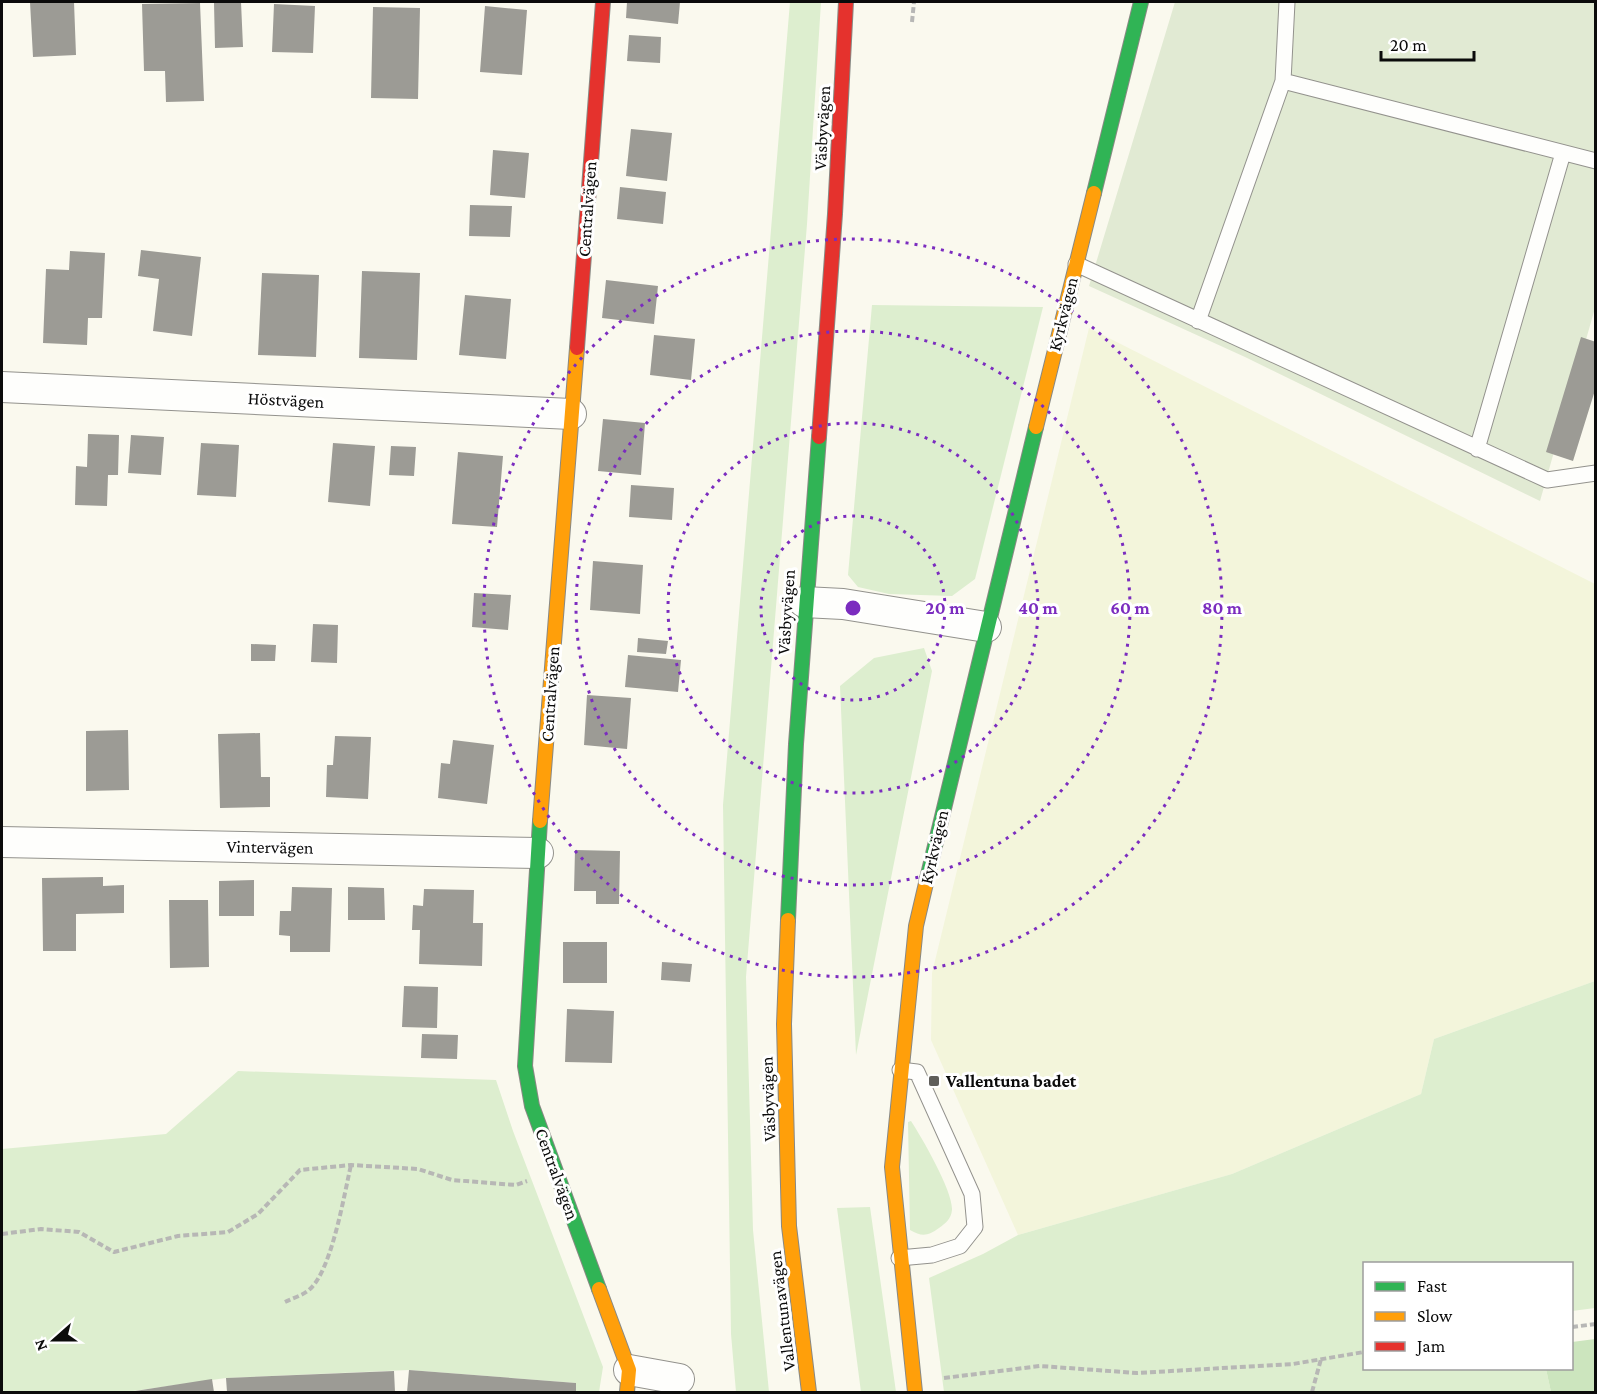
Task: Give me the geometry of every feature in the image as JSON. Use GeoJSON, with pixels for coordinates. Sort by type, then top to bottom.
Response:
{"type":"FeatureCollection","features":[{"type":"Feature","properties":{"kind":"street","name":"Centralvägen"},"geometry":{"type":"LineString","coordinates":[[603,2],[538,853],[525,1066],[532,1106],[628,1381],[679,1379]]}},
{"type":"Feature","properties":{"kind":"street","name":"Väsbyvägen"},"geometry":{"type":"LineString","coordinates":[[789,1226],[784,1024],[804,602],[836,214],[846,2]]}},
{"type":"Feature","properties":{"kind":"street","name":"Kyrkvägen"},"geometry":{"type":"LineString","coordinates":[[914,1387],[899,1258],[892,1167],[916,926],[986,627],[1141,2]]}},
{"type":"Feature","properties":{"kind":"street","name":"Höstvägen"},"geometry":{"type":"LineString","coordinates":[[2,387],[571,414]]}},
{"type":"Feature","properties":{"kind":"street"},"geometry":{"type":"LineString","coordinates":[[804,602],[843,604],[986,627]]}},
{"type":"Feature","properties":{"kind":"street","name":"Vintervägen"},"geometry":{"type":"LineString","coordinates":[[2,842],[538,853]]}},
{"type":"Feature","properties":{"kind":"street","name":"Vallentunavägen"},"geometry":{"type":"LineString","coordinates":[[789,1226],[809,1392]]}},
{"type":"Feature","properties":{"kind":"lane"},"geometry":{"type":"LineString","coordinates":[[1198,321],[1282,81],[1287,2]]}},
{"type":"Feature","properties":{"kind":"lane"},"geometry":{"type":"LineString","coordinates":[[1282,81],[1596,161]]}},
{"type":"Feature","properties":{"kind":"lane"},"geometry":{"type":"LineString","coordinates":[[1477,449],[1563,153]]}},
{"type":"Feature","properties":{"kind":"lane"},"geometry":{"type":"LineString","coordinates":[[1076,264],[1547,480],[1596,473]]}},
{"type":"Feature","properties":{"kind":"lane"},"geometry":{"type":"LineString","coordinates":[[899,1258],[932,1255],[960,1246],[975,1227],[972,1194],[917,1072],[900,1070]]}},
{"type":"Feature","properties":{"kind":"path"},"geometry":{"type":"LineString","coordinates":[[912,22],[914,2]]}},
{"type":"Feature","properties":{"kind":"path"},"geometry":{"type":"LineString","coordinates":[[285,1302],[310,1290],[321,1276],[335,1234],[351,1165]]}},
{"type":"Feature","properties":{"kind":"path"},"geometry":{"type":"LineString","coordinates":[[2,1234],[41,1229],[79,1232],[114,1252],[178,1236],[228,1232],[258,1214],[300,1170],[351,1165],[418,1169],[452,1180],[516,1185],[556,1171]]}},
{"type":"Feature","properties":{"kind":"path"},"geometry":{"type":"LineString","coordinates":[[1573,1327],[1596,1324]]}},
{"type":"Feature","properties":{"kind":"path"},"geometry":{"type":"LineString","coordinates":[[914,1387],[1040,1366],[1137,1373],[1293,1364],[1363,1352]]}},
{"type":"Feature","properties":{"kind":"path"},"geometry":{"type":"LineString","coordinates":[[1312,1392],[1322,1359]]}},
{"type":"Feature","properties":{"kind":"green space"},"geometry":{"type":"Polygon","coordinates":[[[790,2],[821,2],[807,224],[746,977],[753,1230],[769,1392],[736,1392],[731,1334],[723,805],[790,2]]]}},
{"type":"Feature","properties":{"kind":"green space"},"geometry":{"type":"Polygon","coordinates":[[[1175,2],[1595,2],[1595,308],[1540,501],[1245,357],[1089,286],[1175,2]]]}},
{"type":"Feature","properties":{"kind":"green space"},"geometry":{"type":"Polygon","coordinates":[[[872,305],[1043,307],[975,579],[952,596],[889,594],[858,587],[848,575],[872,305]]]}},
{"type":"Feature","properties":{"kind":"green space"},"geometry":{"type":"Polygon","coordinates":[[[1089,328],[1595,584],[1595,981],[1434,1039],[1421,1094],[1232,1174],[1018,1235],[931,1040],[932,973],[1089,328]]]}},
{"type":"Feature","properties":{"kind":"green space"},"geometry":{"type":"Polygon","coordinates":[[[924,648],[932,671],[856,1055],[840,686],[874,658],[924,648]]]}},
{"type":"Feature","properties":{"kind":"green space"},"geometry":{"type":"Polygon","coordinates":[[[1595,981],[1595,1308],[1573,1311],[1573,1262],[1363,1262],[1363,1370],[1546,1370],[1551,1392],[944,1392],[929,1278],[983,1254],[1018,1235],[1232,1174],[1421,1094],[1434,1039],[1595,981]]]}},
{"type":"Feature","properties":{"kind":"green space"},"geometry":{"type":"Polygon","coordinates":[[[238,1071],[496,1080],[513,1131],[603,1367],[599,1392],[576,1392],[576,1383],[409,1370],[226,1378],[126,1392],[2,1392],[2,1149],[166,1134],[238,1071]]]}},
{"type":"Feature","properties":{"kind":"green space"},"geometry":{"type":"Polygon","coordinates":[[[911,1121],[936,1165],[951,1201],[952,1210],[948,1220],[935,1231],[925,1235],[910,1230],[908,1122],[911,1121]]]}},
{"type":"Feature","properties":{"kind":"green space"},"geometry":{"type":"Polygon","coordinates":[[[870,1207],[896,1392],[861,1392],[837,1208],[870,1207]]]}},
{"type":"Feature","properties":{"kind":"green space"},"geometry":{"type":"Polygon","coordinates":[[[1595,1339],[1595,1392],[1551,1392],[1546,1370],[1573,1370],[1573,1342],[1595,1339]]]}},
{"type":"Feature","properties":{"kind":"building"},"geometry":{"type":"Polygon","coordinates":[[[30,2],[74,2],[76,55],[33,57],[30,2]]]}},
{"type":"Feature","properties":{"kind":"building"},"geometry":{"type":"Polygon","coordinates":[[[241,2],[243,47],[215,48],[214,3],[241,2]]]}},
{"type":"Feature","properties":{"kind":"building"},"geometry":{"type":"Polygon","coordinates":[[[627,2],[680,2],[678,24],[626,18],[627,2]]]}},
{"type":"Feature","properties":{"kind":"building"},"geometry":{"type":"Polygon","coordinates":[[[200,3],[204,101],[166,102],[165,71],[144,71],[142,4],[200,3]]]}},
{"type":"Feature","properties":{"kind":"building"},"geometry":{"type":"Polygon","coordinates":[[[274,4],[315,6],[313,53],[272,52],[274,4]]]}},
{"type":"Feature","properties":{"kind":"building"},"geometry":{"type":"Polygon","coordinates":[[[485,6],[527,10],[522,75],[480,72],[485,6]]]}},
{"type":"Feature","properties":{"kind":"building"},"geometry":{"type":"Polygon","coordinates":[[[373,7],[420,8],[418,99],[371,98],[373,7]]]}},
{"type":"Feature","properties":{"kind":"building"},"geometry":{"type":"Polygon","coordinates":[[[629,35],[661,37],[660,63],[627,61],[629,35]]]}},
{"type":"Feature","properties":{"kind":"building"},"geometry":{"type":"Polygon","coordinates":[[[631,129],[672,133],[667,181],[626,176],[631,129]]]}},
{"type":"Feature","properties":{"kind":"building"},"geometry":{"type":"Polygon","coordinates":[[[493,150],[529,153],[525,198],[490,195],[493,150]]]}},
{"type":"Feature","properties":{"kind":"building"},"geometry":{"type":"Polygon","coordinates":[[[620,187],[666,192],[663,224],[617,219],[620,187]]]}},
{"type":"Feature","properties":{"kind":"building"},"geometry":{"type":"Polygon","coordinates":[[[470,205],[512,206],[510,237],[469,236],[470,205]]]}},
{"type":"Feature","properties":{"kind":"building"},"geometry":{"type":"Polygon","coordinates":[[[141,250],[201,257],[192,336],[153,331],[159,279],[138,276],[141,250]]]}},
{"type":"Feature","properties":{"kind":"building"},"geometry":{"type":"Polygon","coordinates":[[[70,251],[105,253],[102,318],[88,318],[87,345],[43,343],[46,269],[69,270],[70,251]]]}},
{"type":"Feature","properties":{"kind":"building"},"geometry":{"type":"Polygon","coordinates":[[[362,271],[420,273],[417,360],[359,358],[362,271]]]}},
{"type":"Feature","properties":{"kind":"building"},"geometry":{"type":"Polygon","coordinates":[[[262,273],[319,275],[316,357],[258,355],[262,273]]]}},
{"type":"Feature","properties":{"kind":"building"},"geometry":{"type":"Polygon","coordinates":[[[606,280],[658,286],[654,324],[602,318],[606,280]]]}},
{"type":"Feature","properties":{"kind":"building"},"geometry":{"type":"Polygon","coordinates":[[[465,295],[511,299],[506,359],[459,355],[465,295]]]}},
{"type":"Feature","properties":{"kind":"building"},"geometry":{"type":"Polygon","coordinates":[[[654,335],[695,339],[691,380],[650,375],[654,335]]]}},
{"type":"Feature","properties":{"kind":"building"},"geometry":{"type":"Polygon","coordinates":[[[1581,337],[1596,342],[1596,387],[1573,461],[1546,452],[1581,337]]]}},
{"type":"Feature","properties":{"kind":"building"},"geometry":{"type":"Polygon","coordinates":[[[603,419],[645,423],[641,475],[598,471],[603,419]]]}},
{"type":"Feature","properties":{"kind":"building"},"geometry":{"type":"Polygon","coordinates":[[[88,434],[119,435],[118,475],[108,475],[107,506],[75,505],[76,466],[87,467],[88,434]]]}},
{"type":"Feature","properties":{"kind":"building"},"geometry":{"type":"Polygon","coordinates":[[[131,435],[164,437],[161,475],[128,473],[131,435]]]}},
{"type":"Feature","properties":{"kind":"building"},"geometry":{"type":"Polygon","coordinates":[[[201,443],[239,445],[236,497],[197,495],[201,443]]]}},
{"type":"Feature","properties":{"kind":"building"},"geometry":{"type":"Polygon","coordinates":[[[333,443],[375,446],[370,506],[328,502],[333,443]]]}},
{"type":"Feature","properties":{"kind":"building"},"geometry":{"type":"Polygon","coordinates":[[[391,446],[416,447],[414,476],[389,475],[391,446]]]}},
{"type":"Feature","properties":{"kind":"building"},"geometry":{"type":"Polygon","coordinates":[[[458,452],[503,456],[497,527],[452,524],[458,452]]]}},
{"type":"Feature","properties":{"kind":"building"},"geometry":{"type":"Polygon","coordinates":[[[631,485],[674,488],[672,520],[629,517],[631,485]]]}},
{"type":"Feature","properties":{"kind":"building"},"geometry":{"type":"Polygon","coordinates":[[[593,561],[643,565],[640,614],[590,610],[593,561]]]}},
{"type":"Feature","properties":{"kind":"building"},"geometry":{"type":"Polygon","coordinates":[[[474,593],[511,595],[508,630],[472,627],[474,593]]]}},
{"type":"Feature","properties":{"kind":"building"},"geometry":{"type":"Polygon","coordinates":[[[313,624],[338,625],[337,663],[311,662],[313,624]]]}},
{"type":"Feature","properties":{"kind":"building"},"geometry":{"type":"Polygon","coordinates":[[[638,638],[668,641],[666,654],[637,652],[638,638]]]}},
{"type":"Feature","properties":{"kind":"building"},"geometry":{"type":"Polygon","coordinates":[[[251,644],[276,645],[275,661],[251,661],[251,644]]]}},
{"type":"Feature","properties":{"kind":"building"},"geometry":{"type":"Polygon","coordinates":[[[628,655],[681,660],[678,692],[625,687],[628,655]]]}},
{"type":"Feature","properties":{"kind":"building"},"geometry":{"type":"Polygon","coordinates":[[[587,695],[631,698],[627,749],[584,745],[587,695]]]}},
{"type":"Feature","properties":{"kind":"building"},"geometry":{"type":"Polygon","coordinates":[[[128,730],[129,790],[86,791],[86,731],[128,730]]]}},
{"type":"Feature","properties":{"kind":"building"},"geometry":{"type":"Polygon","coordinates":[[[260,733],[261,777],[270,777],[270,807],[220,808],[218,734],[260,733]]]}},
{"type":"Feature","properties":{"kind":"building"},"geometry":{"type":"Polygon","coordinates":[[[335,736],[371,737],[368,799],[326,797],[327,765],[333,765],[335,736]]]}},
{"type":"Feature","properties":{"kind":"building"},"geometry":{"type":"Polygon","coordinates":[[[453,740],[494,745],[487,804],[438,798],[441,763],[450,764],[453,740]]]}},
{"type":"Feature","properties":{"kind":"building"},"geometry":{"type":"Polygon","coordinates":[[[575,850],[620,851],[619,904],[596,904],[596,891],[574,891],[575,850]]]}},
{"type":"Feature","properties":{"kind":"building"},"geometry":{"type":"Polygon","coordinates":[[[103,877],[103,886],[124,885],[124,913],[76,914],[76,951],[43,951],[42,878],[103,877]]]}},
{"type":"Feature","properties":{"kind":"building"},"geometry":{"type":"Polygon","coordinates":[[[254,880],[254,916],[219,916],[219,881],[254,880]]]}},
{"type":"Feature","properties":{"kind":"building"},"geometry":{"type":"Polygon","coordinates":[[[292,887],[332,888],[330,952],[290,952],[290,936],[279,935],[280,911],[291,911],[292,887]]]}},
{"type":"Feature","properties":{"kind":"building"},"geometry":{"type":"Polygon","coordinates":[[[348,887],[384,888],[385,920],[348,920],[348,887]]]}},
{"type":"Feature","properties":{"kind":"building"},"geometry":{"type":"Polygon","coordinates":[[[424,889],[474,890],[473,923],[483,923],[482,966],[419,964],[420,930],[412,930],[413,905],[423,906],[424,889]]]}},
{"type":"Feature","properties":{"kind":"building"},"geometry":{"type":"Polygon","coordinates":[[[169,900],[208,900],[209,967],[170,968],[169,900]]]}},
{"type":"Feature","properties":{"kind":"building"},"geometry":{"type":"Polygon","coordinates":[[[563,942],[607,942],[607,983],[563,983],[563,942]]]}},
{"type":"Feature","properties":{"kind":"building"},"geometry":{"type":"Polygon","coordinates":[[[662,962],[692,964],[690,982],[661,980],[662,962]]]}},
{"type":"Feature","properties":{"kind":"building"},"geometry":{"type":"Polygon","coordinates":[[[404,986],[438,987],[437,1028],[402,1027],[404,986]]]}},
{"type":"Feature","properties":{"kind":"building"},"geometry":{"type":"Polygon","coordinates":[[[567,1009],[614,1011],[612,1063],[565,1062],[567,1009]]]}},
{"type":"Feature","properties":{"kind":"building"},"geometry":{"type":"Polygon","coordinates":[[[422,1034],[458,1035],[457,1059],[421,1058],[422,1034]]]}},
{"type":"Feature","properties":{"kind":"building"},"geometry":{"type":"Polygon","coordinates":[[[409,1370],[576,1383],[576,1392],[407,1392],[409,1370]]]}},
{"type":"Feature","properties":{"kind":"building"},"geometry":{"type":"Polygon","coordinates":[[[394,1371],[395,1392],[227,1392],[226,1378],[394,1371]]]}},
{"type":"Feature","properties":{"kind":"building"},"geometry":{"type":"Polygon","coordinates":[[[212,1379],[214,1392],[135,1392],[135,1391],[212,1379]]]}},
{"type":"Feature","properties":{"kind":"traffic: fast"},"geometry":{"type":"LineString","coordinates":[[1094,193],[1141,2]]}},
{"type":"Feature","properties":{"kind":"traffic: fast"},"geometry":{"type":"LineString","coordinates":[[927,879],[1036,427]]}},
{"type":"Feature","properties":{"kind":"traffic: fast"},"geometry":{"type":"LineString","coordinates":[[788,920],[796,744],[819,437]]}},
{"type":"Feature","properties":{"kind":"traffic: fast"},"geometry":{"type":"LineString","coordinates":[[540,821],[525,1066],[532,1106],[599,1289]]}},
{"type":"Feature","properties":{"kind":"traffic: slow"},"geometry":{"type":"LineString","coordinates":[[1036,427],[1094,193]]}},
{"type":"Feature","properties":{"kind":"traffic: slow"},"geometry":{"type":"LineString","coordinates":[[540,821],[577,348]]}},
{"type":"Feature","properties":{"kind":"traffic: slow"},"geometry":{"type":"LineString","coordinates":[[915,1392],[892,1167],[916,926],[927,879]]}},
{"type":"Feature","properties":{"kind":"traffic: slow"},"geometry":{"type":"LineString","coordinates":[[788,920],[784,1024],[789,1226],[809,1392]]}},
{"type":"Feature","properties":{"kind":"traffic: slow"},"geometry":{"type":"LineString","coordinates":[[599,1289],[629,1370],[627,1392]]}},
{"type":"Feature","properties":{"kind":"traffic: jam"},"geometry":{"type":"LineString","coordinates":[[577,348],[603,2]]}},
{"type":"Feature","properties":{"kind":"traffic: jam"},"geometry":{"type":"LineString","coordinates":[[819,437],[835,214],[846,2]]}},
{"type":"Feature","properties":{"kind":"place","name":"Vallentuna badet"},"geometry":{"type":"Point","coordinates":[934,1081]}}]}
